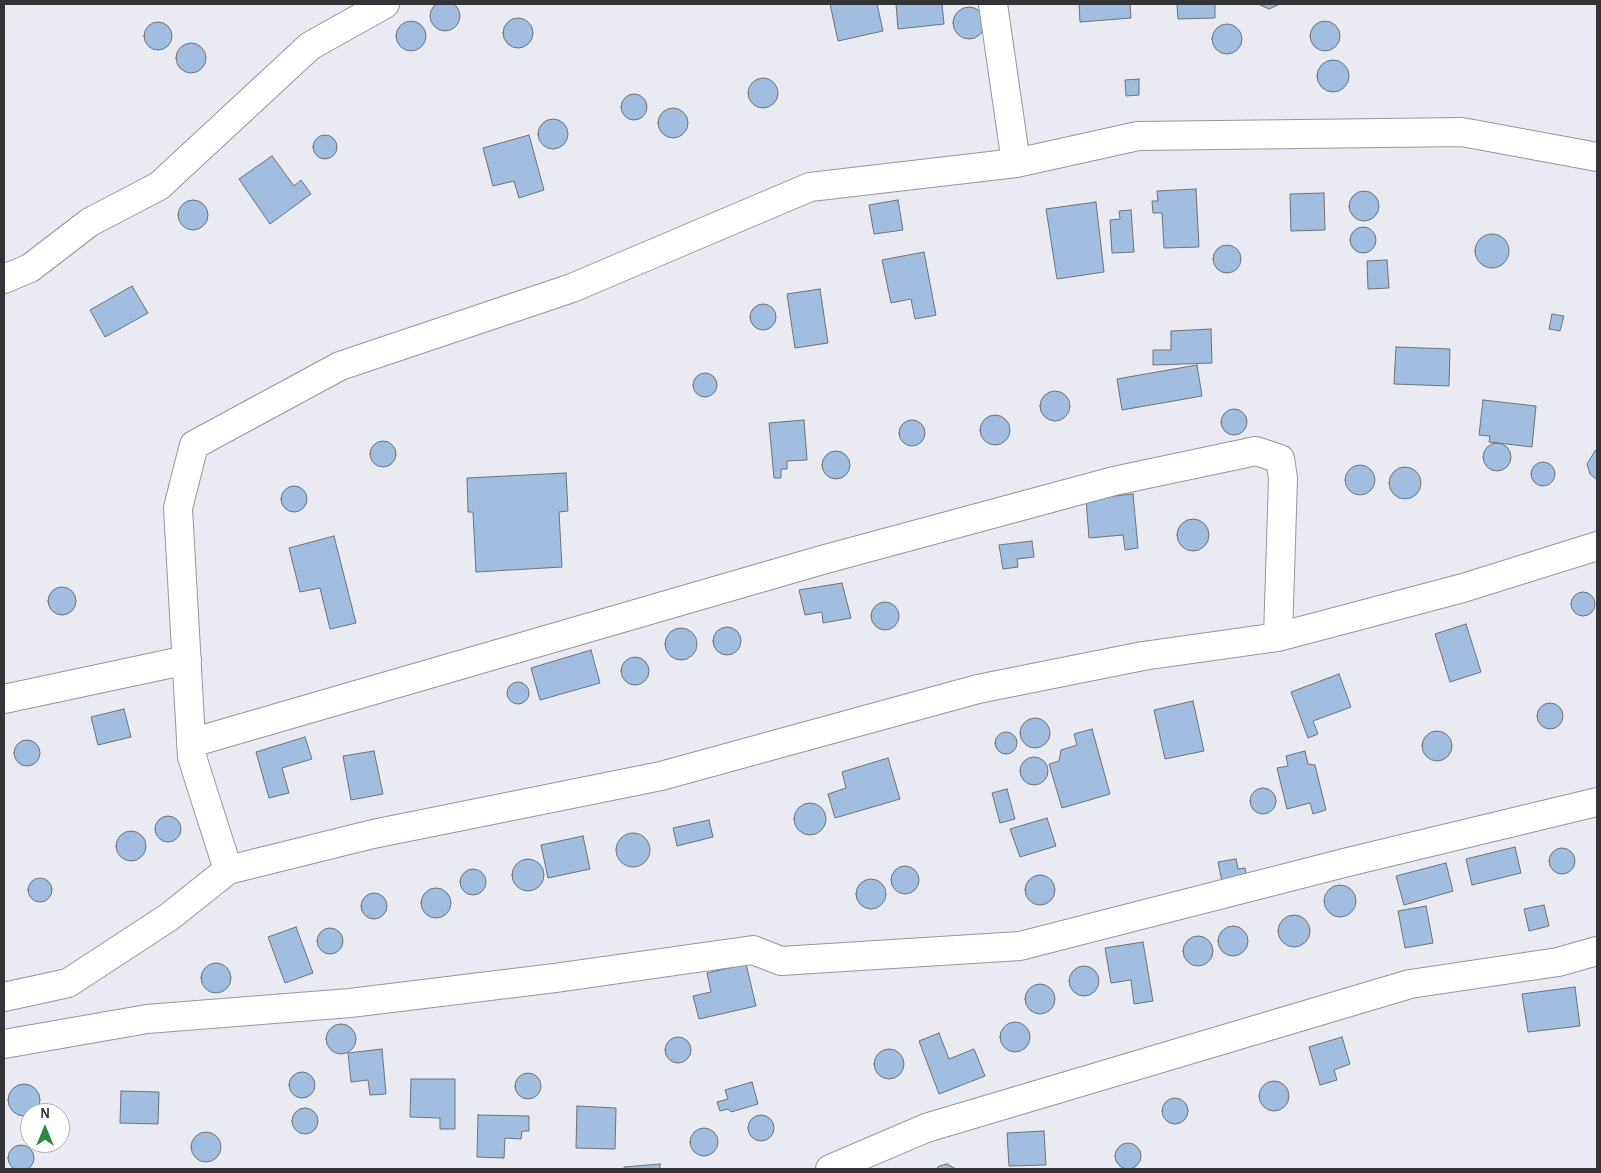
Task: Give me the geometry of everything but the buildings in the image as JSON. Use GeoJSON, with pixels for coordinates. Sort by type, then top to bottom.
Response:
{"type":"FeatureCollection","features":[{"type":"Feature","properties":{"kind":"street"},"geometry":{"type":"LineString","coordinates":[[4,279],[30,268],[90,222],[159,186],[310,46],[385,4]]}},
{"type":"Feature","properties":{"kind":"street"},"geometry":{"type":"LineString","coordinates":[[993,4],[1016,163]]}},
{"type":"Feature","properties":{"kind":"street"},"geometry":{"type":"LineString","coordinates":[[228,870],[192,757],[178,508],[194,444],[340,366],[572,288],[810,187],[1016,163],[1138,136],[1462,132],[1597,157]]}},
{"type":"Feature","properties":{"kind":"street"},"geometry":{"type":"LineString","coordinates":[[192,743],[831,558],[1114,481],[1256,451],[1280,459],[1282,478],[1278,637]]}},
{"type":"Feature","properties":{"kind":"street"},"geometry":{"type":"LineString","coordinates":[[4,997],[68,983],[169,917],[228,870],[373,834],[661,776],[978,689],[1143,656],[1278,637],[1464,588],[1597,546]]}},
{"type":"Feature","properties":{"kind":"street"},"geometry":{"type":"LineString","coordinates":[[4,699],[187,660]]}},
{"type":"Feature","properties":{"kind":"street"},"geometry":{"type":"LineString","coordinates":[[4,1044],[147,1019],[350,1003],[555,978],[753,950],[781,961],[1020,946],[1348,862],[1597,802]]}},
{"type":"Feature","properties":{"kind":"street"},"geometry":{"type":"LineString","coordinates":[[830,1169],[926,1128],[1410,984],[1558,962],[1597,951]]}}]}
